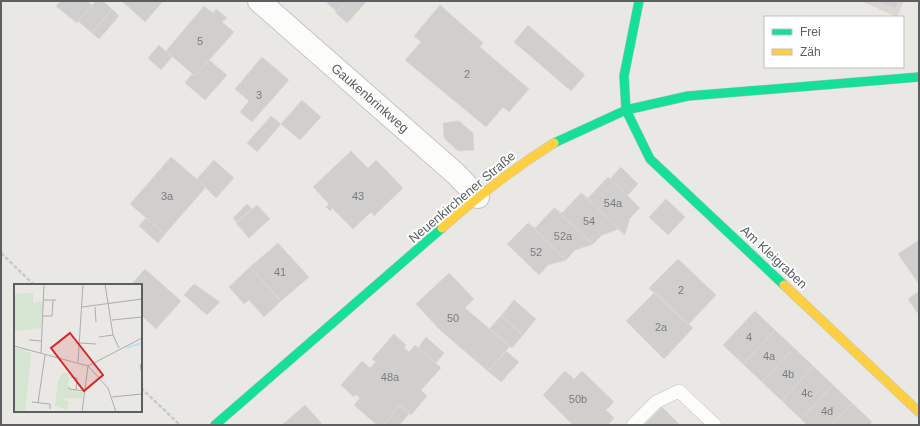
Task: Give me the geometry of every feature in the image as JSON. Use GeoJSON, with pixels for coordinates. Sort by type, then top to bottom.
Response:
{"type":"FeatureCollection","features":[{"type":"Feature","properties":{"kind":"main road"},"geometry":{"type":"LineString","coordinates":[[626,110],[624,76],[639,1]]}},
{"type":"Feature","properties":{"kind":"main road","name":"Neuenkirchener Straße"},"geometry":{"type":"LineString","coordinates":[[215,425],[478,197],[528,159],[562,138],[626,110],[688,96],[919,77]]}},
{"type":"Feature","properties":{"kind":"main road","name":"Am Kleigraben"},"geometry":{"type":"LineString","coordinates":[[626,110],[650,159],[919,412]]}},
{"type":"Feature","properties":{"kind":"street","name":"Gaukenbrinkweg"},"geometry":{"type":"LineString","coordinates":[[259,1],[450,168],[478,197]]}},
{"type":"Feature","properties":{"kind":"lane"},"geometry":{"type":"LineString","coordinates":[[633,425],[656,402],[679,391],[715,425]]}},
{"type":"Feature","properties":{"kind":"path"},"geometry":{"type":"LineString","coordinates":[[1,254],[33,284]]}},
{"type":"Feature","properties":{"kind":"path"},"geometry":{"type":"LineString","coordinates":[[142,389],[180,425]]}},
{"type":"Feature","properties":{"kind":"shaded area"},"geometry":{"type":"Polygon","coordinates":[[[861,1],[904,1],[897,16],[861,1]]]}},
{"type":"Feature","properties":{"kind":"building"},"geometry":{"type":"Polygon","coordinates":[[[61,1],[87,1],[92,5],[77,23],[56,6],[61,1]]]}},
{"type":"Feature","properties":{"kind":"building"},"geometry":{"type":"Polygon","coordinates":[[[96,1],[103,1],[112,9],[92,33],[78,21],[96,1]]]}},
{"type":"Feature","properties":{"kind":"building"},"geometry":{"type":"Polygon","coordinates":[[[122,1],[163,1],[145,22],[122,1]]]}},
{"type":"Feature","properties":{"kind":"building"},"geometry":{"type":"Polygon","coordinates":[[[329,1],[347,1],[336,13],[336,11],[327,3],[329,1]]]}},
{"type":"Feature","properties":{"kind":"building"},"geometry":{"type":"Polygon","coordinates":[[[347,1],[366,2],[347,23],[336,13],[347,1]]]}},
{"type":"Feature","properties":{"kind":"building"},"geometry":{"type":"Polygon","coordinates":[[[878,1],[899,1],[895,9],[878,1]]]}},
{"type":"Feature","properties":{"kind":"building"},"geometry":{"type":"Polygon","coordinates":[[[440,5],[483,43],[480,47],[529,89],[509,112],[503,107],[486,127],[405,60],[421,42],[414,36],[440,5]]]}},
{"type":"Feature","properties":{"kind":"building"},"geometry":{"type":"Polygon","coordinates":[[[204,6],[213,13],[216,9],[227,18],[222,22],[234,32],[195,76],[166,51],[204,6]]]}},
{"type":"Feature","properties":{"kind":"building"},"geometry":{"type":"Polygon","coordinates":[[[112,9],[119,16],[99,39],[92,33],[112,9]]]}},
{"type":"Feature","properties":{"kind":"building"},"geometry":{"type":"Polygon","coordinates":[[[528,25],[585,75],[571,91],[514,42],[528,25]]]}},
{"type":"Feature","properties":{"kind":"building"},"geometry":{"type":"Polygon","coordinates":[[[159,45],[172,57],[161,70],[148,58],[159,45]]]}},
{"type":"Feature","properties":{"kind":"building"},"geometry":{"type":"Polygon","coordinates":[[[262,57],[289,80],[252,122],[240,112],[249,101],[235,89],[262,57]]]}},
{"type":"Feature","properties":{"kind":"building"},"geometry":{"type":"Polygon","coordinates":[[[209,60],[227,75],[205,100],[185,83],[192,74],[195,76],[209,60]]]}},
{"type":"Feature","properties":{"kind":"building"},"geometry":{"type":"Polygon","coordinates":[[[302,100],[321,117],[300,140],[281,124],[302,100]]]}},
{"type":"Feature","properties":{"kind":"building"},"geometry":{"type":"Polygon","coordinates":[[[271,116],[281,124],[257,152],[247,143],[271,116]]]}},
{"type":"Feature","properties":{"kind":"building"},"geometry":{"type":"Polygon","coordinates":[[[459,121],[473,133],[474,150],[458,151],[444,138],[443,123],[459,121]]]}},
{"type":"Feature","properties":{"kind":"building"},"geometry":{"type":"Polygon","coordinates":[[[351,151],[368,168],[376,160],[403,188],[374,216],[371,212],[353,229],[332,208],[330,211],[326,207],[329,204],[313,187],[351,151]]]}},
{"type":"Feature","properties":{"kind":"building"},"geometry":{"type":"Polygon","coordinates":[[[171,157],[206,187],[165,234],[130,204],[171,157]]]}},
{"type":"Feature","properties":{"kind":"building"},"geometry":{"type":"Polygon","coordinates":[[[214,160],[234,178],[216,198],[197,179],[214,160]]]}},
{"type":"Feature","properties":{"kind":"building"},"geometry":{"type":"Polygon","coordinates":[[[621,167],[638,184],[627,196],[610,179],[621,167]]]}},
{"type":"Feature","properties":{"kind":"building"},"geometry":{"type":"Polygon","coordinates":[[[608,177],[640,208],[630,218],[625,234],[581,193],[588,198],[608,177]]]}},
{"type":"Feature","properties":{"kind":"building"},"geometry":{"type":"Polygon","coordinates":[[[581,193],[625,234],[624,235],[618,229],[602,235],[593,244],[554,208],[562,213],[581,193]]]}},
{"type":"Feature","properties":{"kind":"building"},"geometry":{"type":"Polygon","coordinates":[[[666,199],[685,217],[668,235],[649,217],[666,199]]]}},
{"type":"Feature","properties":{"kind":"building"},"geometry":{"type":"Polygon","coordinates":[[[247,204],[252,209],[237,222],[233,218],[247,204]]]}},
{"type":"Feature","properties":{"kind":"building"},"geometry":{"type":"Polygon","coordinates":[[[257,205],[270,219],[249,238],[236,223],[257,205]]]}},
{"type":"Feature","properties":{"kind":"building"},"geometry":{"type":"Polygon","coordinates":[[[554,208],[593,244],[575,250],[566,260],[528,223],[535,228],[554,208]]]}},
{"type":"Feature","properties":{"kind":"building"},"geometry":{"type":"Polygon","coordinates":[[[146,218],[165,234],[158,243],[139,226],[146,218]]]}},
{"type":"Feature","properties":{"kind":"building"},"geometry":{"type":"Polygon","coordinates":[[[528,223],[566,260],[548,265],[539,275],[507,244],[528,223]]]}},
{"type":"Feature","properties":{"kind":"building"},"geometry":{"type":"Polygon","coordinates":[[[919,240],[919,284],[898,254],[919,240]]]}},
{"type":"Feature","properties":{"kind":"building"},"geometry":{"type":"Polygon","coordinates":[[[278,243],[309,277],[281,301],[250,267],[278,243]]]}},
{"type":"Feature","properties":{"kind":"building"},"geometry":{"type":"Polygon","coordinates":[[[678,259],[716,295],[688,325],[649,288],[678,259]]]}},
{"type":"Feature","properties":{"kind":"building"},"geometry":{"type":"Polygon","coordinates":[[[250,267],[281,301],[264,317],[249,300],[244,304],[229,287],[250,267]]]}},
{"type":"Feature","properties":{"kind":"building"},"geometry":{"type":"Polygon","coordinates":[[[145,269],[181,301],[156,329],[142,316],[142,284],[132,284],[145,269]]]}},
{"type":"Feature","properties":{"kind":"building"},"geometry":{"type":"Polygon","coordinates":[[[449,273],[474,299],[465,308],[510,346],[488,371],[440,330],[416,304],[449,273]]]}},
{"type":"Feature","properties":{"kind":"building"},"geometry":{"type":"Polygon","coordinates":[[[194,284],[220,302],[207,315],[184,295],[194,284]]]}},
{"type":"Feature","properties":{"kind":"building"},"geometry":{"type":"Polygon","coordinates":[[[919,291],[919,315],[908,299],[919,291]]]}},
{"type":"Feature","properties":{"kind":"building"},"geometry":{"type":"Polygon","coordinates":[[[655,292],[693,328],[664,359],[626,321],[655,292]]]}},
{"type":"Feature","properties":{"kind":"building"},"geometry":{"type":"Polygon","coordinates":[[[514,300],[536,319],[523,335],[501,316],[514,300]]]}},
{"type":"Feature","properties":{"kind":"building"},"geometry":{"type":"Polygon","coordinates":[[[755,311],[775,330],[743,364],[723,345],[755,311]]]}},
{"type":"Feature","properties":{"kind":"building"},"geometry":{"type":"Polygon","coordinates":[[[501,316],[523,335],[512,348],[489,329],[501,316]]]}},
{"type":"Feature","properties":{"kind":"building"},"geometry":{"type":"Polygon","coordinates":[[[775,330],[794,348],[762,382],[743,364],[775,330]]]}},
{"type":"Feature","properties":{"kind":"building"},"geometry":{"type":"Polygon","coordinates":[[[394,334],[406,345],[404,348],[409,352],[415,345],[441,368],[421,390],[427,396],[411,415],[400,405],[383,425],[377,425],[354,405],[360,398],[355,394],[354,397],[341,385],[362,361],[370,368],[376,362],[372,359],[394,334]]]}},
{"type":"Feature","properties":{"kind":"building"},"geometry":{"type":"Polygon","coordinates":[[[426,337],[444,353],[436,363],[418,348],[426,337]]]}},
{"type":"Feature","properties":{"kind":"building"},"geometry":{"type":"Polygon","coordinates":[[[794,348],[813,366],[782,401],[762,382],[794,348]]]}},
{"type":"Feature","properties":{"kind":"building"},"geometry":{"type":"Polygon","coordinates":[[[506,351],[519,362],[501,382],[488,371],[506,351]]]}},
{"type":"Feature","properties":{"kind":"building"},"geometry":{"type":"Polygon","coordinates":[[[813,366],[833,385],[801,419],[782,401],[813,366]]]}},
{"type":"Feature","properties":{"kind":"building"},"geometry":{"type":"Polygon","coordinates":[[[565,371],[574,379],[582,371],[614,402],[606,410],[614,418],[608,425],[573,425],[543,395],[565,371]]]}},
{"type":"Feature","properties":{"kind":"building"},"geometry":{"type":"Polygon","coordinates":[[[833,385],[852,403],[832,425],[807,425],[801,419],[833,385]]]}},
{"type":"Feature","properties":{"kind":"building"},"geometry":{"type":"Polygon","coordinates":[[[852,403],[872,422],[869,425],[832,425],[852,403]]]}},
{"type":"Feature","properties":{"kind":"building"},"geometry":{"type":"Polygon","coordinates":[[[305,405],[323,425],[282,425],[305,405]]]}},
{"type":"Feature","properties":{"kind":"building"},"geometry":{"type":"Polygon","coordinates":[[[400,405],[410,413],[399,425],[383,425],[400,405]]]}},
{"type":"Feature","properties":{"kind":"building"},"geometry":{"type":"Polygon","coordinates":[[[662,407],[680,425],[644,425],[662,407]]]}},
{"type":"Feature","properties":{"kind":"traffic: fast"},"geometry":{"type":"LineString","coordinates":[[639,1],[624,76],[626,110],[650,159],[784,285]]}},
{"type":"Feature","properties":{"kind":"traffic: fast"},"geometry":{"type":"LineString","coordinates":[[554,143],[626,110],[688,96],[919,77]]}},
{"type":"Feature","properties":{"kind":"traffic: fast"},"geometry":{"type":"LineString","coordinates":[[215,425],[442,228]]}},
{"type":"Feature","properties":{"kind":"traffic: slow"},"geometry":{"type":"LineString","coordinates":[[442,228],[496,183],[554,143]]}},
{"type":"Feature","properties":{"kind":"traffic: slow"},"geometry":{"type":"LineString","coordinates":[[784,285],[919,412]]}}]}
